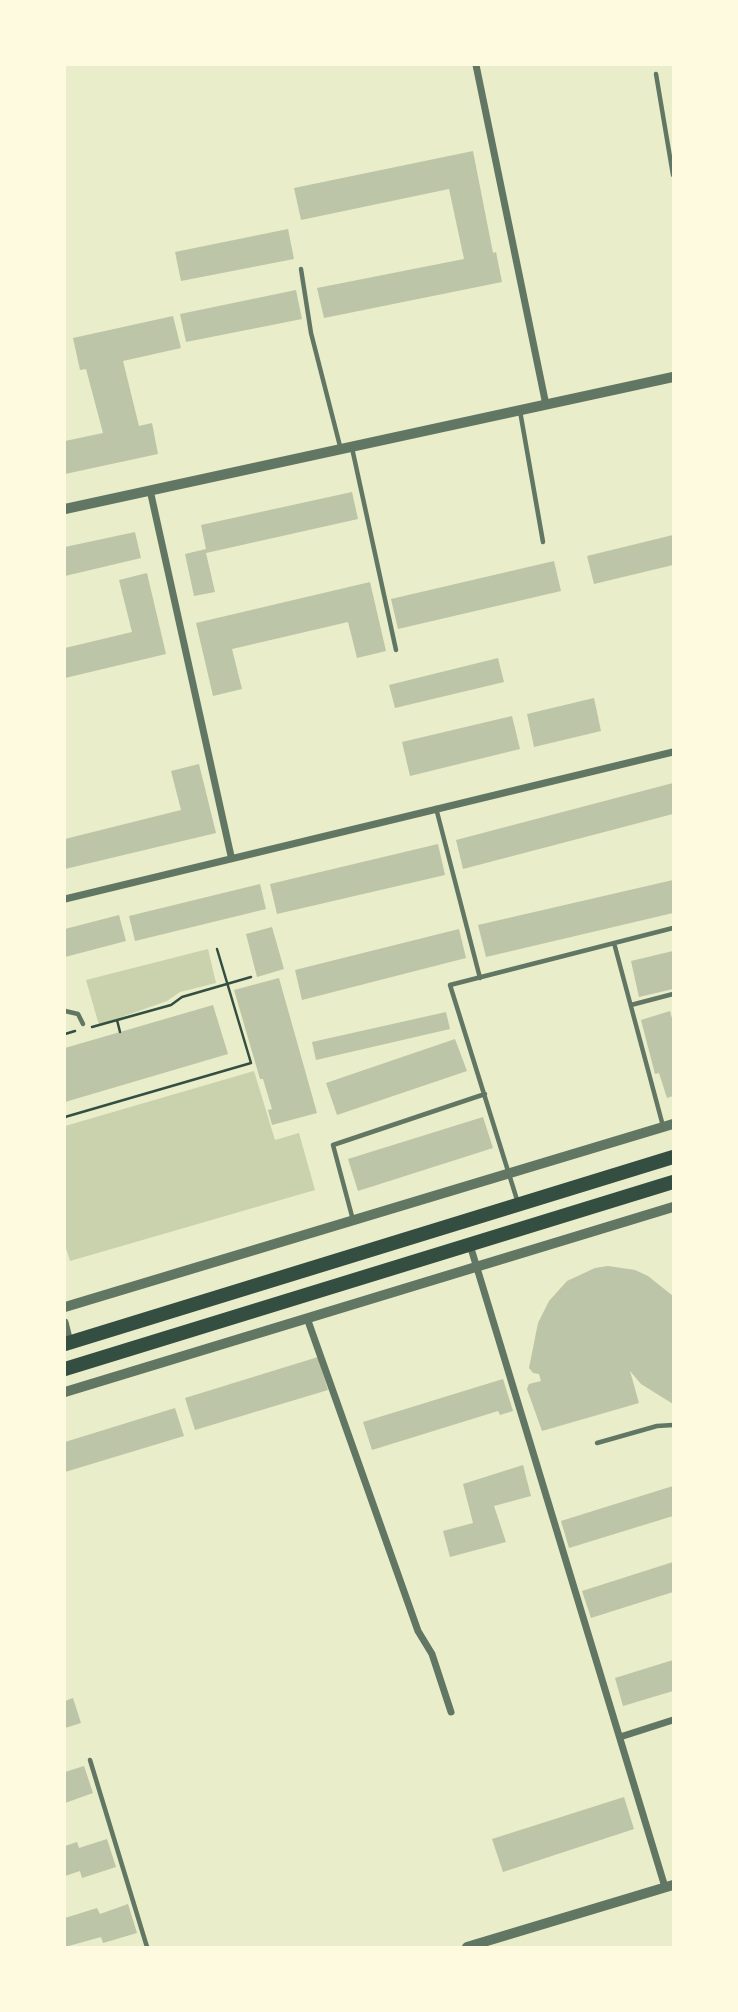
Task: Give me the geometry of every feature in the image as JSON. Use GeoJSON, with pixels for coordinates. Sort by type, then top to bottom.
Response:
{"type":"FeatureCollection","features":[{"type":"Feature","properties":{"kind":"main road"},"geometry":{"type":"LineString","coordinates":[[68,1343],[673,1157]]}},
{"type":"Feature","properties":{"kind":"main road"},"geometry":{"type":"LineString","coordinates":[[65,1369],[673,1182]]}},
{"type":"Feature","properties":{"kind":"street"},"geometry":{"type":"LineString","coordinates":[[476,65],[546,405]]}},
{"type":"Feature","properties":{"kind":"street"},"geometry":{"type":"LineString","coordinates":[[65,509],[673,377]]}},
{"type":"Feature","properties":{"kind":"street"},"geometry":{"type":"LineString","coordinates":[[150,490],[231,856]]}},
{"type":"Feature","properties":{"kind":"street"},"geometry":{"type":"LineString","coordinates":[[65,899],[231,856],[673,752]]}},
{"type":"Feature","properties":{"kind":"street"},"geometry":{"type":"LineString","coordinates":[[65,1307],[668,1125]]}},
{"type":"Feature","properties":{"kind":"street"},"geometry":{"type":"LineString","coordinates":[[65,1392],[476,1265],[673,1208]]}},
{"type":"Feature","properties":{"kind":"street"},"geometry":{"type":"LineString","coordinates":[[467,1947],[669,1886],[620,1737],[470,1244]]}},
{"type":"Feature","properties":{"kind":"street"},"geometry":{"type":"LineString","coordinates":[[307,1318],[418,1631],[432,1654],[451,1712]]}},
{"type":"Feature","properties":{"kind":"street"},"geometry":{"type":"LineString","coordinates":[[65,1322],[68,1343]]}},
{"type":"Feature","properties":{"kind":"street"},"geometry":{"type":"LineString","coordinates":[[620,1737],[673,1720]]}},
{"type":"Feature","properties":{"kind":"lane"},"geometry":{"type":"LineString","coordinates":[[656,74],[673,175]]}},
{"type":"Feature","properties":{"kind":"lane"},"geometry":{"type":"LineString","coordinates":[[301,269],[311,333],[347,449],[396,650]]}},
{"type":"Feature","properties":{"kind":"lane"},"geometry":{"type":"LineString","coordinates":[[520,410],[543,542]]}},
{"type":"Feature","properties":{"kind":"lane"},"geometry":{"type":"LineString","coordinates":[[436,807],[480,978]]}},
{"type":"Feature","properties":{"kind":"lane"},"geometry":{"type":"LineString","coordinates":[[519,1205],[450,985],[673,928]]}},
{"type":"Feature","properties":{"kind":"lane"},"geometry":{"type":"LineString","coordinates":[[614,943],[668,1125]]}},
{"type":"Feature","properties":{"kind":"lane"},"geometry":{"type":"LineString","coordinates":[[631,1005],[673,994]]}},
{"type":"Feature","properties":{"kind":"lane"},"geometry":{"type":"LineString","coordinates":[[65,1011],[78,1014],[83,1024]]}},
{"type":"Feature","properties":{"kind":"lane"},"geometry":{"type":"LineString","coordinates":[[353,1220],[333,1145],[485,1094]]}},
{"type":"Feature","properties":{"kind":"lane"},"geometry":{"type":"LineString","coordinates":[[597,1443],[657,1426],[673,1426]]}},
{"type":"Feature","properties":{"kind":"lane"},"geometry":{"type":"LineString","coordinates":[[90,1760],[147,1947]]}},
{"type":"Feature","properties":{"kind":"path"},"geometry":{"type":"LineString","coordinates":[[65,1118],[251,1063],[217,949]]}},
{"type":"Feature","properties":{"kind":"path"},"geometry":{"type":"LineString","coordinates":[[91,1027],[171,1005],[182,997],[251,976]]}},
{"type":"Feature","properties":{"kind":"path"},"geometry":{"type":"LineString","coordinates":[[117,1020],[120,1032]]}},
{"type":"Feature","properties":{"kind":"path"},"geometry":{"type":"LineString","coordinates":[[65,1034],[78,1031]]}},
{"type":"Feature","properties":{"kind":"green space"},"geometry":{"type":"Polygon","coordinates":[[[208,949],[216,983],[180,992],[167,1001],[99,1025],[86,980],[208,949]]]}},
{"type":"Feature","properties":{"kind":"green space"},"geometry":{"type":"Polygon","coordinates":[[[254,1071],[275,1140],[299,1133],[315,1190],[70,1261],[65,1245],[65,1126],[254,1071]]]}},
{"type":"Feature","properties":{"kind":"building"},"geometry":{"type":"Polygon","coordinates":[[[473,151],[493,253],[496,252],[502,282],[324,318],[317,288],[464,259],[449,189],[301,220],[294,188],[473,151]]]}},
{"type":"Feature","properties":{"kind":"building"},"geometry":{"type":"Polygon","coordinates":[[[288,229],[294,259],[181,281],[175,252],[288,229]]]}},
{"type":"Feature","properties":{"kind":"building"},"geometry":{"type":"Polygon","coordinates":[[[296,290],[302,319],[186,342],[180,314],[296,290]]]}},
{"type":"Feature","properties":{"kind":"building"},"geometry":{"type":"Polygon","coordinates":[[[173,316],[181,348],[123,361],[139,426],[152,423],[158,454],[65,474],[65,441],[103,433],[86,369],[80,370],[73,338],[173,316]]]}},
{"type":"Feature","properties":{"kind":"building"},"geometry":{"type":"Polygon","coordinates":[[[352,492],[358,519],[206,553],[215,592],[194,596],[185,554],[206,549],[201,525],[352,492]]]}},
{"type":"Feature","properties":{"kind":"building"},"geometry":{"type":"Polygon","coordinates":[[[135,532],[141,558],[65,576],[65,547],[135,532]]]}},
{"type":"Feature","properties":{"kind":"building"},"geometry":{"type":"Polygon","coordinates":[[[673,535],[673,565],[594,584],[587,556],[673,535]]]}},
{"type":"Feature","properties":{"kind":"building"},"geometry":{"type":"Polygon","coordinates":[[[554,561],[561,591],[398,629],[391,599],[554,561]]]}},
{"type":"Feature","properties":{"kind":"building"},"geometry":{"type":"Polygon","coordinates":[[[147,573],[166,654],[65,678],[65,648],[132,632],[119,580],[147,573]]]}},
{"type":"Feature","properties":{"kind":"building"},"geometry":{"type":"Polygon","coordinates":[[[370,582],[386,651],[357,658],[348,622],[232,649],[242,689],[213,696],[196,623],[370,582]]]}},
{"type":"Feature","properties":{"kind":"building"},"geometry":{"type":"Polygon","coordinates":[[[498,658],[504,682],[395,708],[389,685],[498,658]]]}},
{"type":"Feature","properties":{"kind":"building"},"geometry":{"type":"Polygon","coordinates":[[[594,698],[601,731],[534,747],[527,714],[594,698]]]}},
{"type":"Feature","properties":{"kind":"building"},"geometry":{"type":"Polygon","coordinates":[[[512,716],[520,749],[410,776],[402,742],[512,716]]]}},
{"type":"Feature","properties":{"kind":"building"},"geometry":{"type":"Polygon","coordinates":[[[199,764],[216,833],[65,869],[65,839],[181,810],[171,771],[199,764]]]}},
{"type":"Feature","properties":{"kind":"building"},"geometry":{"type":"Polygon","coordinates":[[[673,783],[673,814],[463,869],[456,840],[673,783]]]}},
{"type":"Feature","properties":{"kind":"building"},"geometry":{"type":"Polygon","coordinates":[[[438,844],[445,875],[277,914],[270,884],[438,844]]]}},
{"type":"Feature","properties":{"kind":"building"},"geometry":{"type":"Polygon","coordinates":[[[673,880],[673,913],[486,957],[478,925],[673,880]]]}},
{"type":"Feature","properties":{"kind":"building"},"geometry":{"type":"Polygon","coordinates":[[[260,884],[266,909],[135,941],[129,916],[260,884]]]}},
{"type":"Feature","properties":{"kind":"building"},"geometry":{"type":"Polygon","coordinates":[[[119,915],[126,941],[65,957],[65,929],[119,915]]]}},
{"type":"Feature","properties":{"kind":"building"},"geometry":{"type":"Polygon","coordinates":[[[272,927],[284,969],[257,977],[246,934],[272,927]]]}},
{"type":"Feature","properties":{"kind":"building"},"geometry":{"type":"Polygon","coordinates":[[[459,929],[466,958],[302,1000],[295,970],[459,929]]]}},
{"type":"Feature","properties":{"kind":"building"},"geometry":{"type":"Polygon","coordinates":[[[673,951],[673,989],[639,997],[631,961],[673,951]]]}},
{"type":"Feature","properties":{"kind":"building"},"geometry":{"type":"Polygon","coordinates":[[[279,978],[317,1113],[272,1125],[268,1110],[272,1109],[263,1079],[260,1079],[234,990],[279,978]]]}},
{"type":"Feature","properties":{"kind":"building"},"geometry":{"type":"Polygon","coordinates":[[[213,1005],[228,1054],[65,1102],[65,1048],[213,1005]]]}},
{"type":"Feature","properties":{"kind":"building"},"geometry":{"type":"Polygon","coordinates":[[[670,1011],[673,1022],[673,1096],[667,1098],[659,1073],[655,1074],[641,1020],[670,1011]]]}},
{"type":"Feature","properties":{"kind":"building"},"geometry":{"type":"Polygon","coordinates":[[[446,1012],[450,1029],[316,1060],[312,1042],[446,1012]]]}},
{"type":"Feature","properties":{"kind":"building"},"geometry":{"type":"Polygon","coordinates":[[[455,1039],[467,1071],[337,1115],[326,1083],[455,1039]]]}},
{"type":"Feature","properties":{"kind":"building"},"geometry":{"type":"Polygon","coordinates":[[[483,1117],[493,1148],[358,1191],[348,1159],[483,1117]]]}},
{"type":"Feature","properties":{"kind":"building"},"geometry":{"type":"Polygon","coordinates":[[[608,1266],[635,1270],[648,1276],[673,1296],[673,1404],[641,1384],[630,1371],[639,1403],[542,1431],[527,1389],[529,1384],[541,1381],[539,1374],[533,1373],[529,1368],[538,1323],[549,1301],[567,1281],[595,1268],[608,1266]]]}},
{"type":"Feature","properties":{"kind":"building"},"geometry":{"type":"Polygon","coordinates":[[[318,1357],[328,1390],[195,1430],[185,1398],[318,1357]]]}},
{"type":"Feature","properties":{"kind":"building"},"geometry":{"type":"Polygon","coordinates":[[[503,1379],[513,1411],[500,1415],[498,1411],[372,1450],[363,1422],[503,1379]]]}},
{"type":"Feature","properties":{"kind":"building"},"geometry":{"type":"Polygon","coordinates":[[[175,1408],[184,1436],[65,1472],[65,1442],[175,1408]]]}},
{"type":"Feature","properties":{"kind":"building"},"geometry":{"type":"Polygon","coordinates":[[[523,1465],[531,1496],[494,1506],[506,1542],[450,1557],[443,1531],[473,1523],[463,1484],[523,1465]]]}},
{"type":"Feature","properties":{"kind":"building"},"geometry":{"type":"Polygon","coordinates":[[[673,1486],[673,1516],[569,1548],[561,1521],[673,1486]]]}},
{"type":"Feature","properties":{"kind":"building"},"geometry":{"type":"Polygon","coordinates":[[[673,1562],[673,1592],[591,1618],[582,1591],[673,1562]]]}},
{"type":"Feature","properties":{"kind":"building"},"geometry":{"type":"Polygon","coordinates":[[[673,1660],[673,1691],[623,1706],[615,1678],[673,1660]]]}},
{"type":"Feature","properties":{"kind":"building"},"geometry":{"type":"Polygon","coordinates":[[[73,1698],[81,1723],[65,1728],[65,1701],[73,1698]]]}},
{"type":"Feature","properties":{"kind":"building"},"geometry":{"type":"Polygon","coordinates":[[[84,1766],[93,1793],[65,1803],[65,1772],[84,1766]]]}},
{"type":"Feature","properties":{"kind":"building"},"geometry":{"type":"Polygon","coordinates":[[[624,1797],[634,1829],[503,1872],[492,1839],[624,1797]]]}},
{"type":"Feature","properties":{"kind":"building"},"geometry":{"type":"Polygon","coordinates":[[[107,1839],[116,1867],[82,1878],[80,1871],[65,1876],[65,1846],[77,1842],[79,1848],[107,1839]]]}},
{"type":"Feature","properties":{"kind":"building"},"geometry":{"type":"Polygon","coordinates":[[[128,1904],[137,1933],[103,1943],[101,1937],[65,1947],[65,1918],[97,1908],[100,1914],[128,1904]]]}}]}
